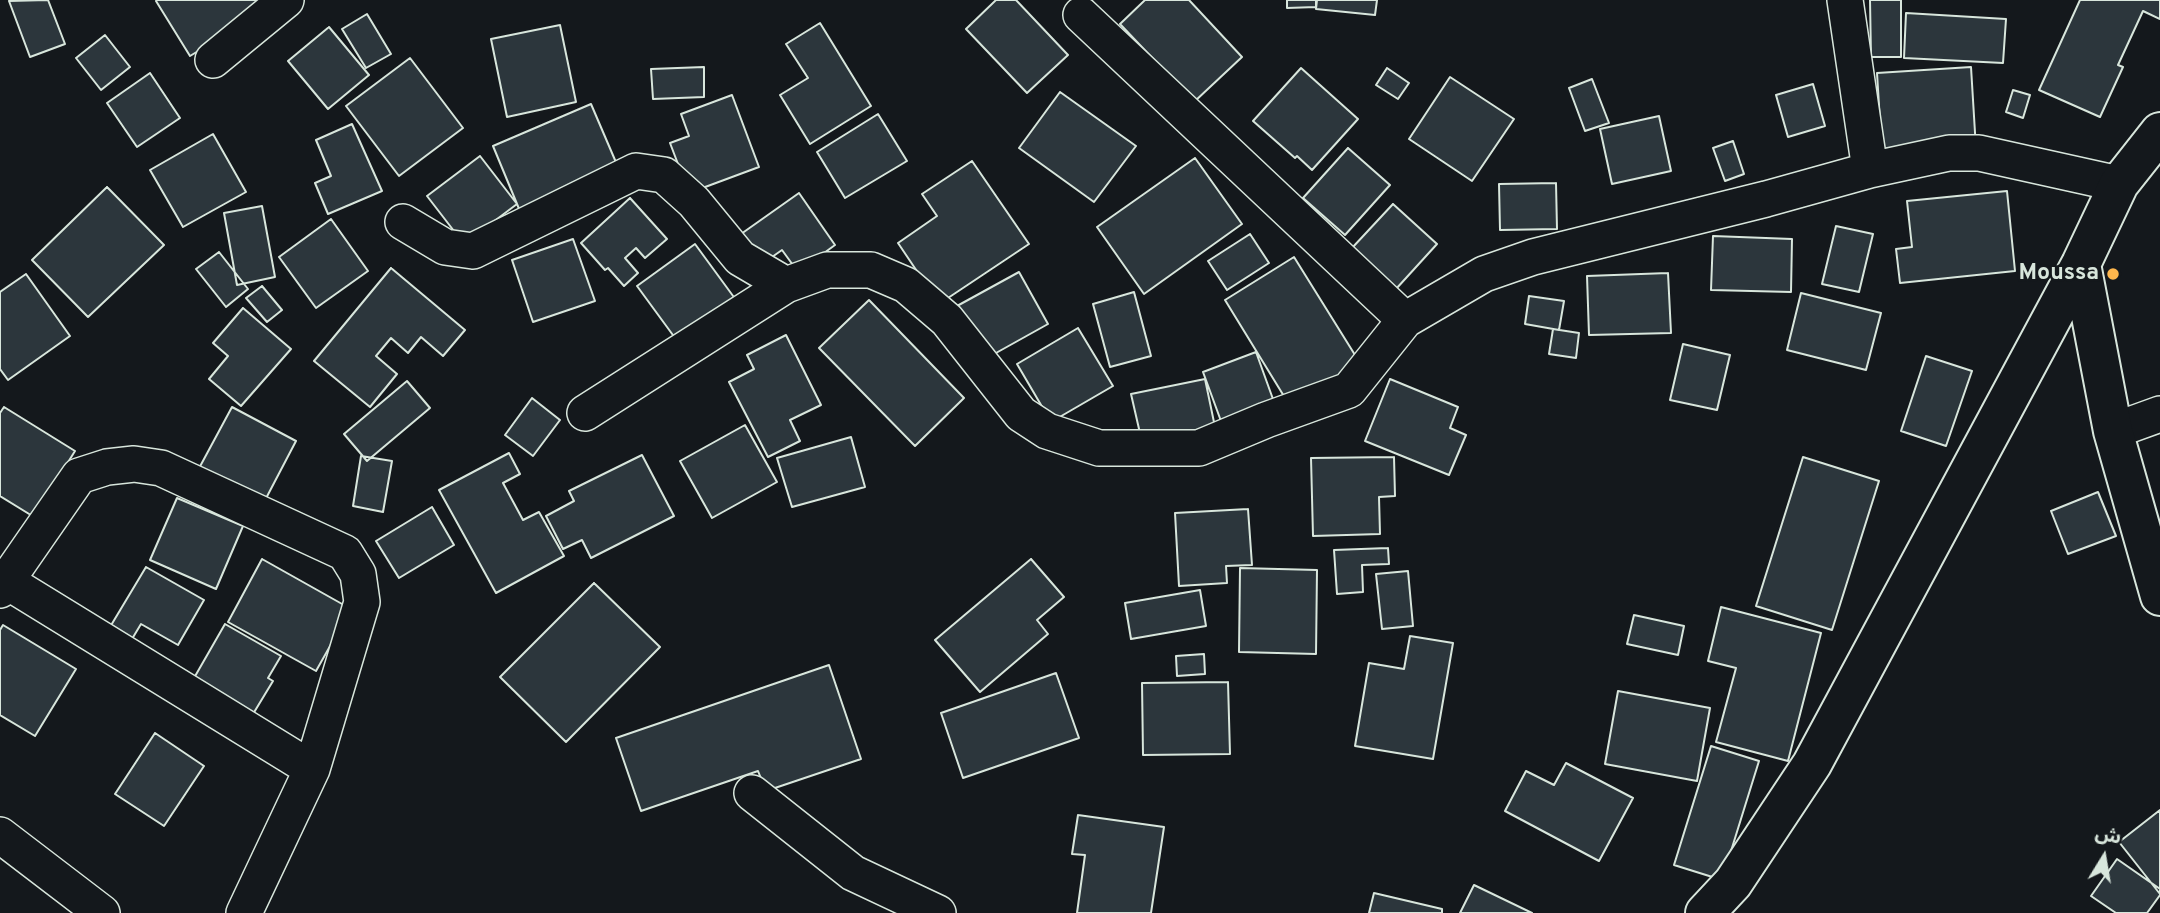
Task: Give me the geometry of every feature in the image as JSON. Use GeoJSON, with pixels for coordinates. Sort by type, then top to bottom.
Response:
{"type":"FeatureCollection","features":[{"type":"Feature","properties":{"kind":"main road"},"geometry":{"type":"LineString","coordinates":[[1705,913],[1733,883],[1812,764],[2081,264],[2119,184],[2160,132]]}},
{"type":"Feature","properties":{"kind":"main road"},"geometry":{"type":"LineString","coordinates":[[2081,264],[2113,431],[2160,596]]}},
{"type":"Feature","properties":{"kind":"street"},"geometry":{"type":"LineString","coordinates":[[213,60],[286,0]]}},
{"type":"Feature","properties":{"kind":"street"},"geometry":{"type":"LineString","coordinates":[[1845,0],[1870,170]]}},
{"type":"Feature","properties":{"kind":"street"},"geometry":{"type":"LineString","coordinates":[[1081,15],[1405,320]]}},
{"type":"Feature","properties":{"kind":"street"},"geometry":{"type":"LineString","coordinates":[[584,413],[786,285],[827,270],[871,270],[906,285],[947,320],[1021,414],[1047,431],[1099,448],[1199,448],[1349,390],[1405,320],[1485,274],[1533,257],[1870,170],[1949,153],[1979,153],[2119,184]]}},
{"type":"Feature","properties":{"kind":"street"},"geometry":{"type":"LineString","coordinates":[[403,222],[445,247],[473,251],[636,171],[664,175],[694,202],[740,258],[786,285]]}},
{"type":"Feature","properties":{"kind":"street"},"geometry":{"type":"LineString","coordinates":[[2113,431],[2160,414]]}},
{"type":"Feature","properties":{"kind":"street"},"geometry":{"type":"LineString","coordinates":[[244,913],[312,769],[362,601],[358,574],[345,553],[161,468],[134,464],[107,467],[79,476],[3,585],[312,769]]}},
{"type":"Feature","properties":{"kind":"street"},"geometry":{"type":"LineString","coordinates":[[752,793],[853,873],[938,913]]}},
{"type":"Feature","properties":{"kind":"street"},"geometry":{"type":"LineString","coordinates":[[0,835],[102,913]]}},
{"type":"Feature","properties":{"kind":"building"},"geometry":{"type":"Polygon","coordinates":[[[48,0],[65,44],[30,57],[9,1],[48,0]]]}},
{"type":"Feature","properties":{"kind":"building"},"geometry":{"type":"Polygon","coordinates":[[[157,0],[283,0],[190,56],[157,0]]]}},
{"type":"Feature","properties":{"kind":"building"},"geometry":{"type":"Polygon","coordinates":[[[996,0],[1016,0],[1068,55],[1027,93],[966,29],[996,0]]]}},
{"type":"Feature","properties":{"kind":"building"},"geometry":{"type":"Polygon","coordinates":[[[1145,0],[1189,0],[1242,57],[1194,102],[1120,24],[1145,0]]]}},
{"type":"Feature","properties":{"kind":"building"},"geometry":{"type":"Polygon","coordinates":[[[1287,0],[1316,0],[1316,7],[1287,8],[1287,0]]]}},
{"type":"Feature","properties":{"kind":"building"},"geometry":{"type":"Polygon","coordinates":[[[1317,0],[1377,0],[1375,15],[1316,9],[1317,0]]]}},
{"type":"Feature","properties":{"kind":"building"},"geometry":{"type":"Polygon","coordinates":[[[1870,0],[1901,0],[1901,57],[1871,57],[1870,0]]]}},
{"type":"Feature","properties":{"kind":"building"},"geometry":{"type":"Polygon","coordinates":[[[2080,0],[2160,0],[2160,19],[2143,11],[2118,65],[2123,67],[2100,117],[2039,90],[2080,0]]]}},
{"type":"Feature","properties":{"kind":"building"},"geometry":{"type":"Polygon","coordinates":[[[1906,13],[2006,19],[2003,63],[1904,58],[1906,13]]]}},
{"type":"Feature","properties":{"kind":"building"},"geometry":{"type":"Polygon","coordinates":[[[367,14],[391,54],[366,68],[342,29],[367,14]]]}},
{"type":"Feature","properties":{"kind":"building"},"geometry":{"type":"Polygon","coordinates":[[[820,23],[871,106],[810,144],[780,95],[808,78],[786,44],[820,23]]]}},
{"type":"Feature","properties":{"kind":"building"},"geometry":{"type":"Polygon","coordinates":[[[560,25],[576,102],[507,117],[491,39],[560,25]]]}},
{"type":"Feature","properties":{"kind":"building"},"geometry":{"type":"Polygon","coordinates":[[[329,27],[369,75],[328,109],[288,61],[329,27]]]}},
{"type":"Feature","properties":{"kind":"building"},"geometry":{"type":"Polygon","coordinates":[[[105,35],[130,67],[101,90],[76,58],[105,35]]]}},
{"type":"Feature","properties":{"kind":"building"},"geometry":{"type":"Polygon","coordinates":[[[410,58],[463,128],[399,176],[346,106],[410,58]]]}},
{"type":"Feature","properties":{"kind":"building"},"geometry":{"type":"Polygon","coordinates":[[[704,67],[704,97],[653,99],[651,69],[704,67]]]}},
{"type":"Feature","properties":{"kind":"building"},"geometry":{"type":"Polygon","coordinates":[[[1971,67],[1976,149],[1882,154],[1877,73],[1971,67]]]}},
{"type":"Feature","properties":{"kind":"building"},"geometry":{"type":"Polygon","coordinates":[[[1301,68],[1358,119],[1312,170],[1253,121],[1301,68]]]}},
{"type":"Feature","properties":{"kind":"building"},"geometry":{"type":"Polygon","coordinates":[[[1387,68],[1409,83],[1398,99],[1376,85],[1387,68]]]}},
{"type":"Feature","properties":{"kind":"building"},"geometry":{"type":"Polygon","coordinates":[[[150,73],[180,118],[137,147],[107,103],[150,73]]]}},
{"type":"Feature","properties":{"kind":"building"},"geometry":{"type":"Polygon","coordinates":[[[1450,77],[1514,119],[1472,181],[1409,139],[1450,77]]]}},
{"type":"Feature","properties":{"kind":"building"},"geometry":{"type":"Polygon","coordinates":[[[1592,79],[1609,123],[1585,131],[1569,88],[1592,79]]]}},
{"type":"Feature","properties":{"kind":"building"},"geometry":{"type":"Polygon","coordinates":[[[1813,84],[1825,126],[1788,137],[1776,95],[1813,84]]]}},
{"type":"Feature","properties":{"kind":"building"},"geometry":{"type":"Polygon","coordinates":[[[2013,90],[2030,95],[2023,118],[2006,112],[2013,90]]]}},
{"type":"Feature","properties":{"kind":"building"},"geometry":{"type":"Polygon","coordinates":[[[1060,92],[1136,146],[1094,202],[1019,148],[1060,92]]]}},
{"type":"Feature","properties":{"kind":"building"},"geometry":{"type":"Polygon","coordinates":[[[732,95],[759,167],[689,193],[670,143],[689,136],[681,114],[732,95]]]}},
{"type":"Feature","properties":{"kind":"building"},"geometry":{"type":"Polygon","coordinates":[[[591,104],[621,174],[522,216],[493,146],[591,104]]]}},
{"type":"Feature","properties":{"kind":"building"},"geometry":{"type":"Polygon","coordinates":[[[878,114],[907,161],[845,198],[817,152],[878,114]]]}},
{"type":"Feature","properties":{"kind":"building"},"geometry":{"type":"Polygon","coordinates":[[[1659,116],[1671,171],[1612,184],[1600,129],[1659,116]]]}},
{"type":"Feature","properties":{"kind":"building"},"geometry":{"type":"Polygon","coordinates":[[[352,124],[382,191],[328,214],[315,183],[331,176],[316,140],[352,124]]]}},
{"type":"Feature","properties":{"kind":"building"},"geometry":{"type":"Polygon","coordinates":[[[213,134],[246,192],[183,227],[150,170],[213,134]]]}},
{"type":"Feature","properties":{"kind":"building"},"geometry":{"type":"Polygon","coordinates":[[[1733,141],[1744,174],[1725,181],[1713,148],[1733,141]]]}},
{"type":"Feature","properties":{"kind":"building"},"geometry":{"type":"Polygon","coordinates":[[[1348,148],[1390,185],[1345,235],[1303,198],[1348,148]]]}},
{"type":"Feature","properties":{"kind":"building"},"geometry":{"type":"Polygon","coordinates":[[[480,156],[517,204],[464,244],[427,196],[480,156]]]}},
{"type":"Feature","properties":{"kind":"building"},"geometry":{"type":"Polygon","coordinates":[[[1195,158],[1242,224],[1144,294],[1097,227],[1195,158]]]}},
{"type":"Feature","properties":{"kind":"building"},"geometry":{"type":"Polygon","coordinates":[[[972,161],[1029,244],[939,304],[898,243],[937,216],[922,194],[972,161]]]}},
{"type":"Feature","properties":{"kind":"building"},"geometry":{"type":"Polygon","coordinates":[[[1556,183],[1557,229],[1500,230],[1499,184],[1556,183]]]}},
{"type":"Feature","properties":{"kind":"building"},"geometry":{"type":"Polygon","coordinates":[[[107,187],[164,245],[88,317],[32,260],[107,187]]]}},
{"type":"Feature","properties":{"kind":"building"},"geometry":{"type":"Polygon","coordinates":[[[2007,191],[2015,271],[1900,283],[1896,249],[1912,247],[1907,201],[2007,191]]]}},
{"type":"Feature","properties":{"kind":"building"},"geometry":{"type":"Polygon","coordinates":[[[799,193],[835,245],[798,272],[782,250],[762,264],[741,234],[799,193]]]}},
{"type":"Feature","properties":{"kind":"building"},"geometry":{"type":"Polygon","coordinates":[[[630,198],[667,239],[645,258],[636,248],[625,258],[638,273],[624,286],[608,268],[605,270],[581,243],[630,198]]]}},
{"type":"Feature","properties":{"kind":"building"},"geometry":{"type":"Polygon","coordinates":[[[1393,204],[1437,244],[1396,289],[1352,248],[1393,204]]]}},
{"type":"Feature","properties":{"kind":"building"},"geometry":{"type":"Polygon","coordinates":[[[262,206],[275,277],[237,285],[224,213],[262,206]]]}},
{"type":"Feature","properties":{"kind":"building"},"geometry":{"type":"Polygon","coordinates":[[[331,219],[368,271],[316,308],[279,257],[331,219]]]}},
{"type":"Feature","properties":{"kind":"building"},"geometry":{"type":"Polygon","coordinates":[[[1836,226],[1873,234],[1859,292],[1822,284],[1836,226]]]}},
{"type":"Feature","properties":{"kind":"building"},"geometry":{"type":"Polygon","coordinates":[[[1250,234],[1269,263],[1227,290],[1208,261],[1250,234]]]}},
{"type":"Feature","properties":{"kind":"building"},"geometry":{"type":"Polygon","coordinates":[[[1713,236],[1792,239],[1791,292],[1711,290],[1713,236]]]}},
{"type":"Feature","properties":{"kind":"building"},"geometry":{"type":"Polygon","coordinates":[[[573,239],[595,301],[533,322],[512,260],[573,239]]]}},
{"type":"Feature","properties":{"kind":"building"},"geometry":{"type":"Polygon","coordinates":[[[695,244],[736,300],[678,342],[637,286],[695,244]]]}},
{"type":"Feature","properties":{"kind":"building"},"geometry":{"type":"Polygon","coordinates":[[[219,252],[248,289],[226,307],[196,269],[219,252]]]}},
{"type":"Feature","properties":{"kind":"building"},"geometry":{"type":"Polygon","coordinates":[[[1294,257],[1360,363],[1290,406],[1225,300],[1294,257]]]}},
{"type":"Feature","properties":{"kind":"building"},"geometry":{"type":"Polygon","coordinates":[[[391,268],[465,330],[443,356],[421,337],[408,353],[391,338],[376,356],[397,374],[370,407],[314,361],[391,268]]]}},
{"type":"Feature","properties":{"kind":"building"},"geometry":{"type":"Polygon","coordinates":[[[1019,272],[1048,324],[987,358],[957,306],[1019,272]]]}},
{"type":"Feature","properties":{"kind":"building"},"geometry":{"type":"Polygon","coordinates":[[[1668,273],[1671,333],[1589,335],[1587,276],[1668,273]]]}},
{"type":"Feature","properties":{"kind":"building"},"geometry":{"type":"Polygon","coordinates":[[[26,274],[70,336],[8,380],[0,369],[0,292],[26,274]]]}},
{"type":"Feature","properties":{"kind":"building"},"geometry":{"type":"Polygon","coordinates":[[[262,286],[282,310],[267,322],[246,298],[262,286]]]}},
{"type":"Feature","properties":{"kind":"building"},"geometry":{"type":"Polygon","coordinates":[[[1134,292],[1151,356],[1110,367],[1093,304],[1134,292]]]}},
{"type":"Feature","properties":{"kind":"building"},"geometry":{"type":"Polygon","coordinates":[[[1801,293],[1881,313],[1866,370],[1787,350],[1801,293]]]}},
{"type":"Feature","properties":{"kind":"building"},"geometry":{"type":"Polygon","coordinates":[[[1529,296],[1564,301],[1559,330],[1525,324],[1529,296]]]}},
{"type":"Feature","properties":{"kind":"building"},"geometry":{"type":"Polygon","coordinates":[[[869,300],[964,398],[915,446],[819,348],[869,300]]]}},
{"type":"Feature","properties":{"kind":"building"},"geometry":{"type":"Polygon","coordinates":[[[243,308],[291,349],[241,406],[209,379],[228,356],[213,343],[243,308]]]}},
{"type":"Feature","properties":{"kind":"building"},"geometry":{"type":"Polygon","coordinates":[[[1078,328],[1113,386],[1051,422],[1017,364],[1078,328]]]}},
{"type":"Feature","properties":{"kind":"building"},"geometry":{"type":"Polygon","coordinates":[[[1553,329],[1579,333],[1576,358],[1549,354],[1553,329]]]}},
{"type":"Feature","properties":{"kind":"building"},"geometry":{"type":"Polygon","coordinates":[[[786,335],[821,405],[790,420],[800,441],[768,457],[729,382],[754,369],[747,355],[786,335]]]}},
{"type":"Feature","properties":{"kind":"building"},"geometry":{"type":"Polygon","coordinates":[[[1683,344],[1730,355],[1717,410],[1670,400],[1683,344]]]}},
{"type":"Feature","properties":{"kind":"building"},"geometry":{"type":"Polygon","coordinates":[[[1256,352],[1278,413],[1225,432],[1203,372],[1256,352]]]}},
{"type":"Feature","properties":{"kind":"building"},"geometry":{"type":"Polygon","coordinates":[[[1926,356],[1972,371],[1946,446],[1901,431],[1926,356]]]}},
{"type":"Feature","properties":{"kind":"building"},"geometry":{"type":"Polygon","coordinates":[[[1205,379],[1215,427],[1142,442],[1131,394],[1205,379]]]}},
{"type":"Feature","properties":{"kind":"building"},"geometry":{"type":"Polygon","coordinates":[[[1390,379],[1458,407],[1450,428],[1466,435],[1449,475],[1365,441],[1390,379]]]}},
{"type":"Feature","properties":{"kind":"building"},"geometry":{"type":"Polygon","coordinates":[[[407,381],[430,408],[367,461],[344,434],[407,381]]]}},
{"type":"Feature","properties":{"kind":"building"},"geometry":{"type":"Polygon","coordinates":[[[532,398],[560,420],[533,456],[505,435],[532,398]]]}},
{"type":"Feature","properties":{"kind":"building"},"geometry":{"type":"Polygon","coordinates":[[[4,407],[75,451],[34,517],[0,496],[0,413],[4,407]]]}},
{"type":"Feature","properties":{"kind":"building"},"geometry":{"type":"Polygon","coordinates":[[[232,407],[296,441],[262,506],[197,472],[232,407]]]}},
{"type":"Feature","properties":{"kind":"building"},"geometry":{"type":"Polygon","coordinates":[[[745,425],[777,482],[712,518],[680,461],[745,425]]]}},
{"type":"Feature","properties":{"kind":"building"},"geometry":{"type":"Polygon","coordinates":[[[851,437],[865,487],[792,507],[777,458],[851,437]]]}},
{"type":"Feature","properties":{"kind":"building"},"geometry":{"type":"Polygon","coordinates":[[[509,453],[520,474],[503,483],[523,520],[539,512],[564,556],[496,593],[439,490],[509,453]]]}},
{"type":"Feature","properties":{"kind":"building"},"geometry":{"type":"Polygon","coordinates":[[[642,455],[674,516],[591,558],[582,540],[563,549],[546,516],[574,501],[569,491],[642,455]]]}},
{"type":"Feature","properties":{"kind":"building"},"geometry":{"type":"Polygon","coordinates":[[[361,456],[392,461],[383,512],[353,506],[361,456]]]}},
{"type":"Feature","properties":{"kind":"building"},"geometry":{"type":"Polygon","coordinates":[[[1394,457],[1395,496],[1379,497],[1380,534],[1313,536],[1311,458],[1394,457]]]}},
{"type":"Feature","properties":{"kind":"building"},"geometry":{"type":"Polygon","coordinates":[[[1803,457],[1879,481],[1832,630],[1756,606],[1803,457]]]}},
{"type":"Feature","properties":{"kind":"building"},"geometry":{"type":"Polygon","coordinates":[[[2098,492],[2116,536],[2068,554],[2051,511],[2098,492]]]}},
{"type":"Feature","properties":{"kind":"building"},"geometry":{"type":"Polygon","coordinates":[[[177,498],[243,526],[216,589],[150,560],[177,498]]]}},
{"type":"Feature","properties":{"kind":"building"},"geometry":{"type":"Polygon","coordinates":[[[432,507],[454,545],[399,578],[376,541],[432,507]]]}},
{"type":"Feature","properties":{"kind":"building"},"geometry":{"type":"Polygon","coordinates":[[[1248,509],[1252,565],[1226,566],[1227,583],[1179,586],[1175,513],[1248,509]]]}},
{"type":"Feature","properties":{"kind":"building"},"geometry":{"type":"Polygon","coordinates":[[[1388,548],[1389,564],[1362,565],[1363,592],[1337,594],[1334,550],[1388,548]]]}},
{"type":"Feature","properties":{"kind":"building"},"geometry":{"type":"Polygon","coordinates":[[[262,559],[351,609],[316,671],[228,622],[262,559]]]}},
{"type":"Feature","properties":{"kind":"building"},"geometry":{"type":"Polygon","coordinates":[[[1031,559],[1064,597],[1037,620],[1048,634],[980,692],[935,640],[1031,559]]]}},
{"type":"Feature","properties":{"kind":"building"},"geometry":{"type":"Polygon","coordinates":[[[146,567],[204,600],[178,645],[141,624],[129,644],[107,632],[146,567]]]}},
{"type":"Feature","properties":{"kind":"building"},"geometry":{"type":"Polygon","coordinates":[[[1240,568],[1317,570],[1316,654],[1239,652],[1240,568]]]}},
{"type":"Feature","properties":{"kind":"building"},"geometry":{"type":"Polygon","coordinates":[[[1408,571],[1413,626],[1382,629],[1376,574],[1408,571]]]}},
{"type":"Feature","properties":{"kind":"building"},"geometry":{"type":"Polygon","coordinates":[[[594,583],[660,647],[566,742],[500,677],[594,583]]]}},
{"type":"Feature","properties":{"kind":"building"},"geometry":{"type":"Polygon","coordinates":[[[1200,590],[1206,626],[1131,639],[1125,603],[1200,590]]]}},
{"type":"Feature","properties":{"kind":"building"},"geometry":{"type":"Polygon","coordinates":[[[1721,607],[1821,633],[1788,761],[1716,742],[1736,668],[1708,661],[1721,607]]]}},
{"type":"Feature","properties":{"kind":"building"},"geometry":{"type":"Polygon","coordinates":[[[1634,615],[1684,626],[1678,655],[1627,644],[1634,615]]]}},
{"type":"Feature","properties":{"kind":"building"},"geometry":{"type":"Polygon","coordinates":[[[225,624],[281,656],[268,678],[273,681],[250,719],[190,685],[225,624]]]}},
{"type":"Feature","properties":{"kind":"building"},"geometry":{"type":"Polygon","coordinates":[[[3,625],[76,669],[35,736],[0,715],[0,630],[3,625]]]}},
{"type":"Feature","properties":{"kind":"building"},"geometry":{"type":"Polygon","coordinates":[[[1410,636],[1453,643],[1433,759],[1355,746],[1369,663],[1404,669],[1410,636]]]}},
{"type":"Feature","properties":{"kind":"building"},"geometry":{"type":"Polygon","coordinates":[[[1204,654],[1205,674],[1177,676],[1176,656],[1204,654]]]}},
{"type":"Feature","properties":{"kind":"building"},"geometry":{"type":"Polygon","coordinates":[[[829,665],[861,759],[766,791],[758,771],[641,811],[616,738],[829,665]]]}},
{"type":"Feature","properties":{"kind":"building"},"geometry":{"type":"Polygon","coordinates":[[[1056,673],[1079,738],[963,778],[941,713],[1056,673]]]}},
{"type":"Feature","properties":{"kind":"building"},"geometry":{"type":"Polygon","coordinates":[[[1228,682],[1230,754],[1143,755],[1142,683],[1228,682]]]}},
{"type":"Feature","properties":{"kind":"building"},"geometry":{"type":"Polygon","coordinates":[[[1618,691],[1710,708],[1697,781],[1605,764],[1618,691]]]}},
{"type":"Feature","properties":{"kind":"building"},"geometry":{"type":"Polygon","coordinates":[[[155,733],[204,766],[164,826],[115,794],[155,733]]]}},
{"type":"Feature","properties":{"kind":"building"},"geometry":{"type":"Polygon","coordinates":[[[1711,746],[1759,761],[1722,880],[1674,865],[1711,746]]]}},
{"type":"Feature","properties":{"kind":"building"},"geometry":{"type":"Polygon","coordinates":[[[1566,763],[1633,798],[1599,861],[1505,811],[1526,771],[1554,785],[1566,763]]]}},
{"type":"Feature","properties":{"kind":"building"},"geometry":{"type":"Polygon","coordinates":[[[2160,810],[2160,894],[2119,842],[2160,810]]]}},
{"type":"Feature","properties":{"kind":"building"},"geometry":{"type":"Polygon","coordinates":[[[1078,815],[1164,827],[1151,913],[1077,913],[1085,855],[1072,854],[1078,815]]]}},
{"type":"Feature","properties":{"kind":"building"},"geometry":{"type":"Polygon","coordinates":[[[2117,859],[2160,889],[2160,895],[2147,913],[2116,913],[2091,896],[2117,859]]]}},
{"type":"Feature","properties":{"kind":"building"},"geometry":{"type":"Polygon","coordinates":[[[1474,885],[1532,913],[1460,913],[1474,885]]]}},
{"type":"Feature","properties":{"kind":"building"},"geometry":{"type":"Polygon","coordinates":[[[1374,893],[1442,909],[1442,913],[1369,913],[1374,893]]]}},
{"type":"Feature","properties":{"kind":"place","name":"Moussa"},"geometry":{"type":"Point","coordinates":[2113,274]}}]}
